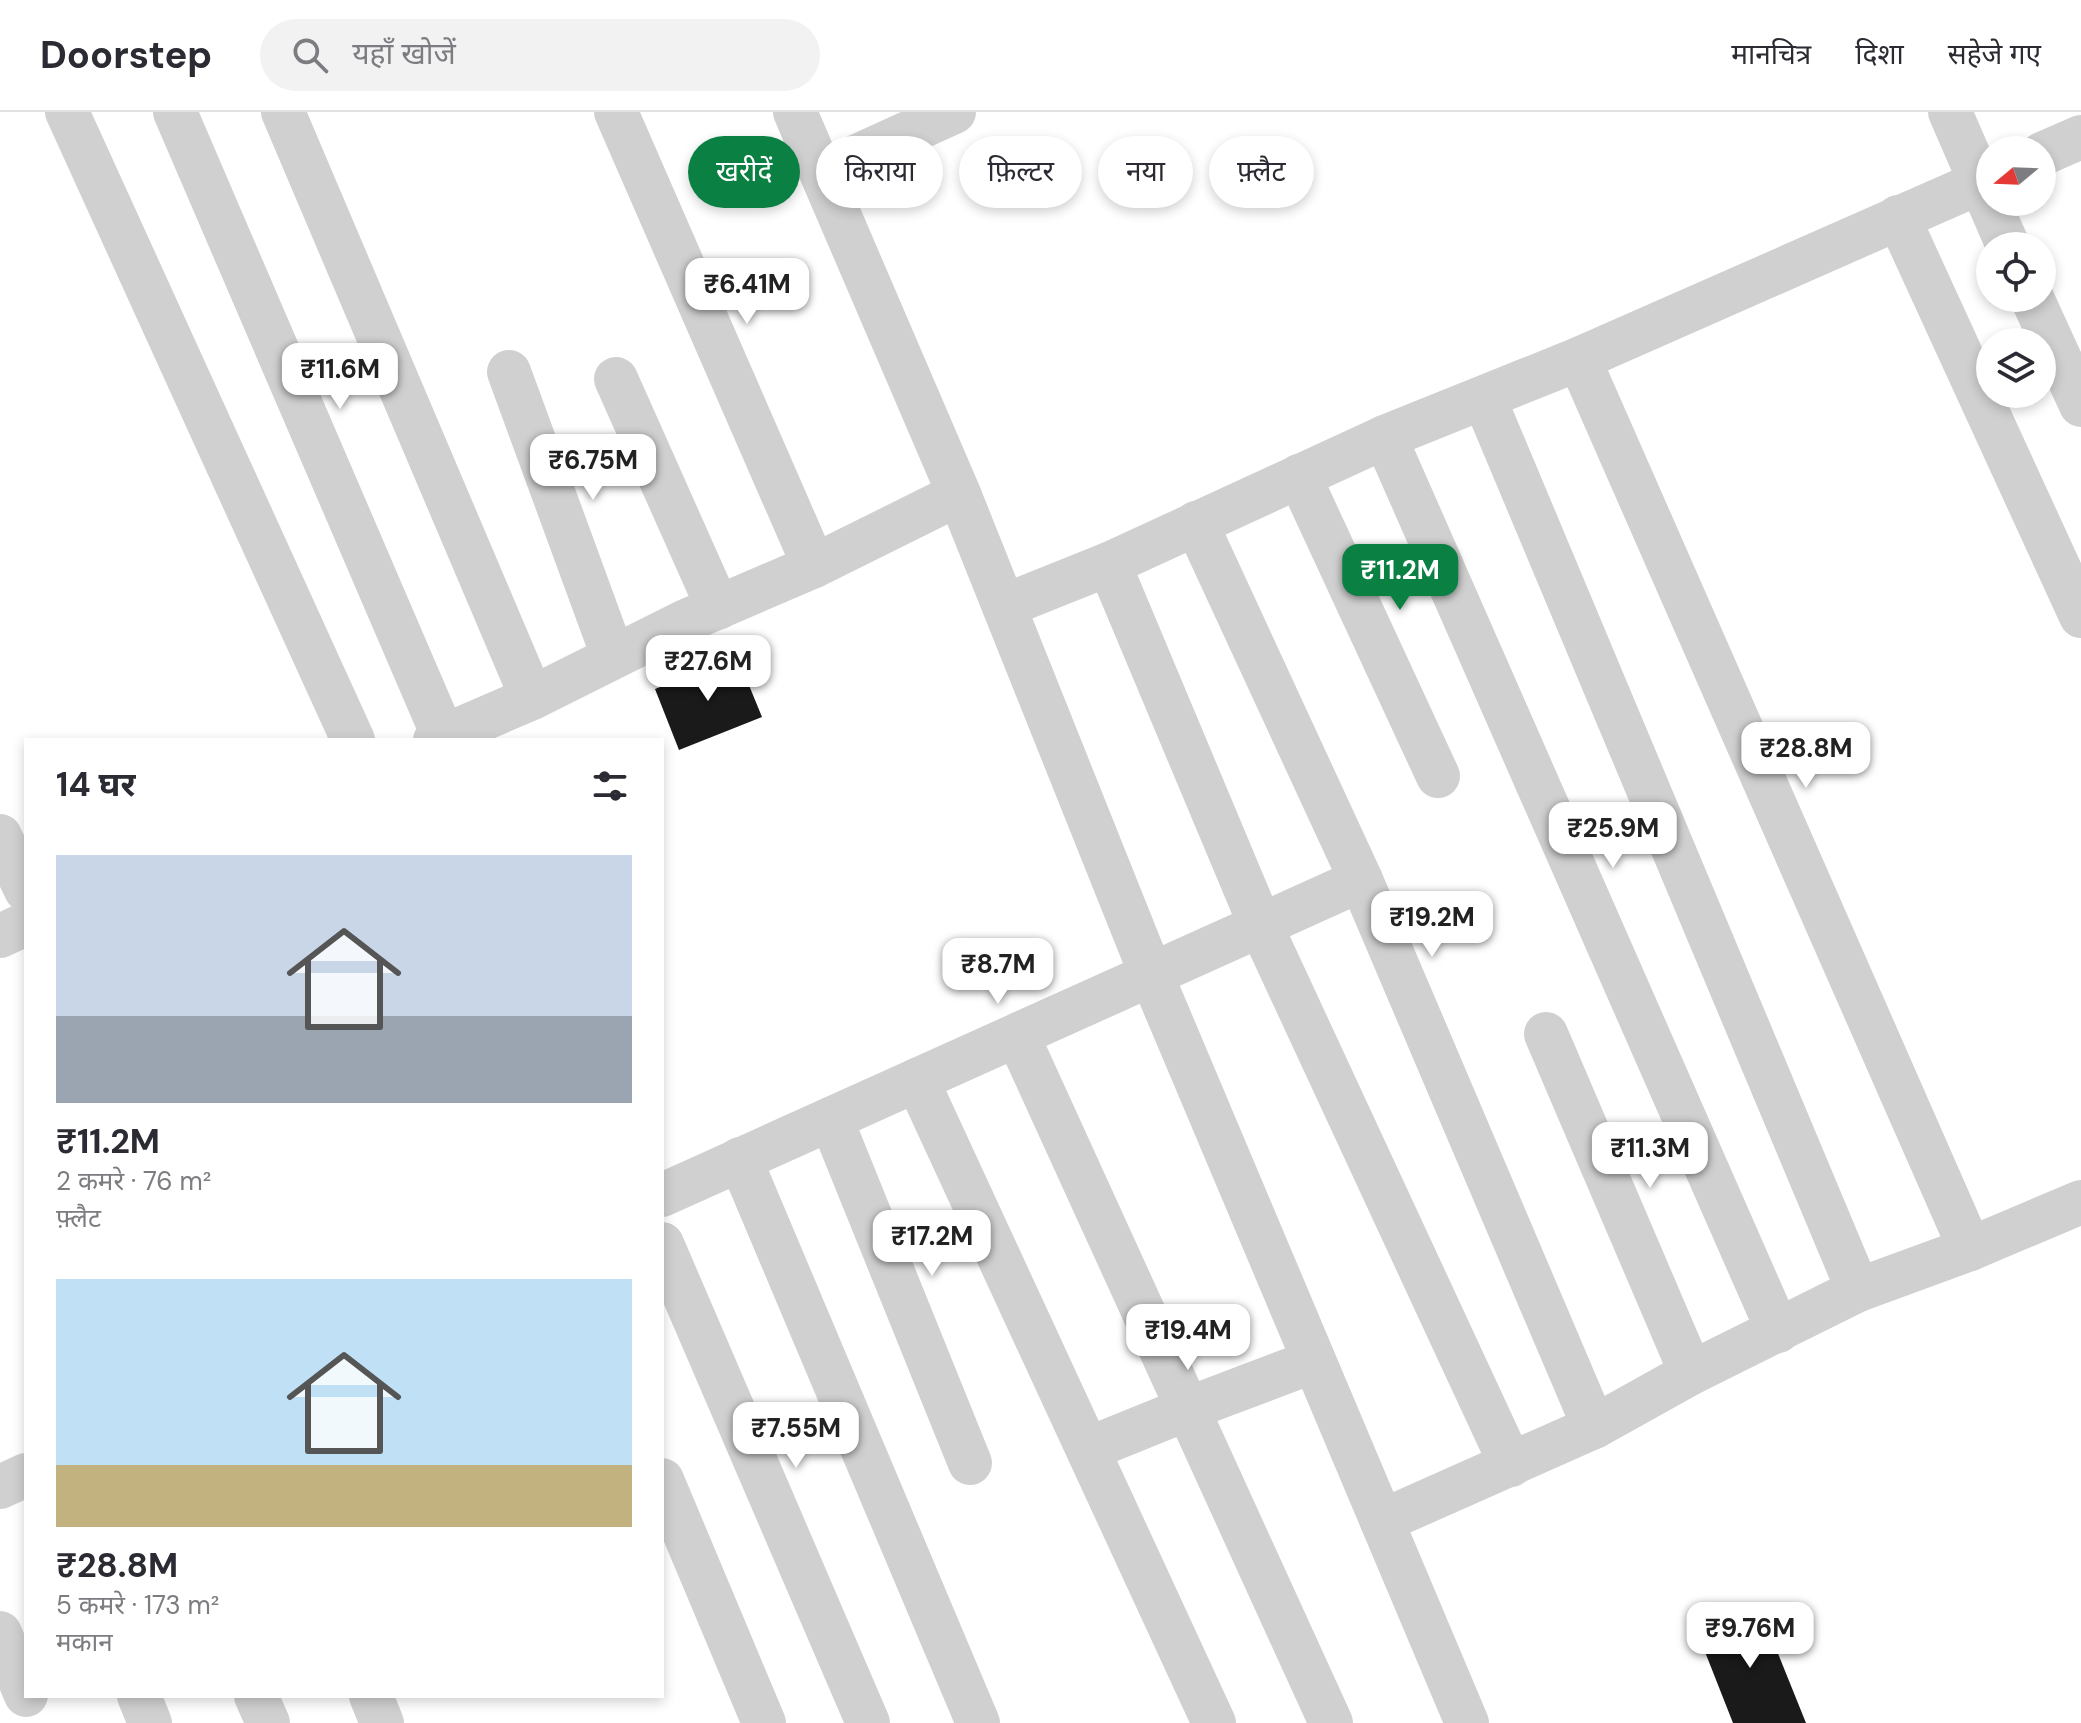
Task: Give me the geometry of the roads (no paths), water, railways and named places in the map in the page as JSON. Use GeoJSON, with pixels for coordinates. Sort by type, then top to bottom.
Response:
{"type":"FeatureCollection","features":[{"type":"Feature","properties":{"kind":"street"},"geometry":{"type":"LineString","coordinates":[[67,112],[352,738]]}},
{"type":"Feature","properties":{"kind":"street"},"geometry":{"type":"LineString","coordinates":[[175,112],[441,738]]}},
{"type":"Feature","properties":{"kind":"street"},"geometry":{"type":"LineString","coordinates":[[283,112],[532,698]]}},
{"type":"Feature","properties":{"kind":"street"},"geometry":{"type":"LineString","coordinates":[[616,112],[814,566]]}},
{"type":"Feature","properties":{"kind":"street"},"geometry":{"type":"LineString","coordinates":[[795,112],[816,159]]}},
{"type":"Feature","properties":{"kind":"street"},"geometry":{"type":"LineString","coordinates":[[1950,112],[1976,163]]}},
{"type":"Feature","properties":{"kind":"street"},"geometry":{"type":"LineString","coordinates":[[895,136],[935,116]]}},
{"type":"Feature","properties":{"kind":"street"},"geometry":{"type":"LineString","coordinates":[[1004,606],[1109,564],[1385,437],[1579,359],[1976,184]]}},
{"type":"Feature","properties":{"kind":"street"},"geometry":{"type":"LineString","coordinates":[[837,208],[959,494],[1151,974],[1467,1723]]}},
{"type":"Feature","properties":{"kind":"street"},"geometry":{"type":"LineString","coordinates":[[1898,217],[2081,616]]}},
{"type":"Feature","properties":{"kind":"street"},"geometry":{"type":"LineString","coordinates":[[2038,312],[2081,405]]}},
{"type":"Feature","properties":{"kind":"street"},"geometry":{"type":"LineString","coordinates":[[1579,359],[1970,1249]]}},
{"type":"Feature","properties":{"kind":"street"},"geometry":{"type":"LineString","coordinates":[[509,372],[613,656]]}},
{"type":"Feature","properties":{"kind":"street"},"geometry":{"type":"LineString","coordinates":[[616,379],[718,608]]}},
{"type":"Feature","properties":{"kind":"street"},"geometry":{"type":"LineString","coordinates":[[1484,398],[1858,1290]]}},
{"type":"Feature","properties":{"kind":"street"},"geometry":{"type":"LineString","coordinates":[[1385,437],[1778,1331]]}},
{"type":"Feature","properties":{"kind":"street"},"geometry":{"type":"LineString","coordinates":[[1299,476],[1438,776]]}},
{"type":"Feature","properties":{"kind":"street"},"geometry":{"type":"LineString","coordinates":[[443,738],[532,698],[613,656],[814,566],[959,494]]}},
{"type":"Feature","properties":{"kind":"street"},"geometry":{"type":"LineString","coordinates":[[1196,523],[1361,880],[1594,1427]]}},
{"type":"Feature","properties":{"kind":"street"},"geometry":{"type":"LineString","coordinates":[[1109,564],[1260,924],[1511,1465]]}},
{"type":"Feature","properties":{"kind":"street"},"geometry":{"type":"LineString","coordinates":[[0,836],[24,886]]}},
{"type":"Feature","properties":{"kind":"street"},"geometry":{"type":"LineString","coordinates":[[664,1194],[1361,880]]}},
{"type":"Feature","properties":{"kind":"street"},"geometry":{"type":"LineString","coordinates":[[0,936],[24,925]]}},
{"type":"Feature","properties":{"kind":"street"},"geometry":{"type":"LineString","coordinates":[[1021,1033],[1024,1050],[1331,1723]]}},
{"type":"Feature","properties":{"kind":"street"},"geometry":{"type":"LineString","coordinates":[[1546,1034],[1691,1373]]}},
{"type":"Feature","properties":{"kind":"street"},"geometry":{"type":"LineString","coordinates":[[917,1080],[1214,1723]]}},
{"type":"Feature","properties":{"kind":"street"},"geometry":{"type":"LineString","coordinates":[[831,1119],[970,1463]]}},
{"type":"Feature","properties":{"kind":"street"},"geometry":{"type":"LineString","coordinates":[[740,1159],[978,1723]]}},
{"type":"Feature","properties":{"kind":"street"},"geometry":{"type":"LineString","coordinates":[[1382,1521],[1594,1427],[1691,1373],[1858,1290],[1970,1249],[2081,1202]]}},
{"type":"Feature","properties":{"kind":"street"},"geometry":{"type":"LineString","coordinates":[[664,1249],[868,1723]]}},
{"type":"Feature","properties":{"kind":"street"},"geometry":{"type":"LineString","coordinates":[[1088,1449],[1314,1361]]}},
{"type":"Feature","properties":{"kind":"street"},"geometry":{"type":"LineString","coordinates":[[0,1487],[24,1476]]}},
{"type":"Feature","properties":{"kind":"street"},"geometry":{"type":"LineString","coordinates":[[664,1485],[764,1723]]}},
{"type":"Feature","properties":{"kind":"street"},"geometry":{"type":"LineString","coordinates":[[0,1633],[24,1690]]}},
{"type":"Feature","properties":{"kind":"street"},"geometry":{"type":"LineString","coordinates":[[27,1698],[38,1723]]}},
{"type":"Feature","properties":{"kind":"street"},"geometry":{"type":"LineString","coordinates":[[140,1698],[150,1723]]}},
{"type":"Feature","properties":{"kind":"street"},"geometry":{"type":"LineString","coordinates":[[257,1698],[268,1723]]}},
{"type":"Feature","properties":{"kind":"street"},"geometry":{"type":"LineString","coordinates":[[372,1698],[382,1723]]}}]}
